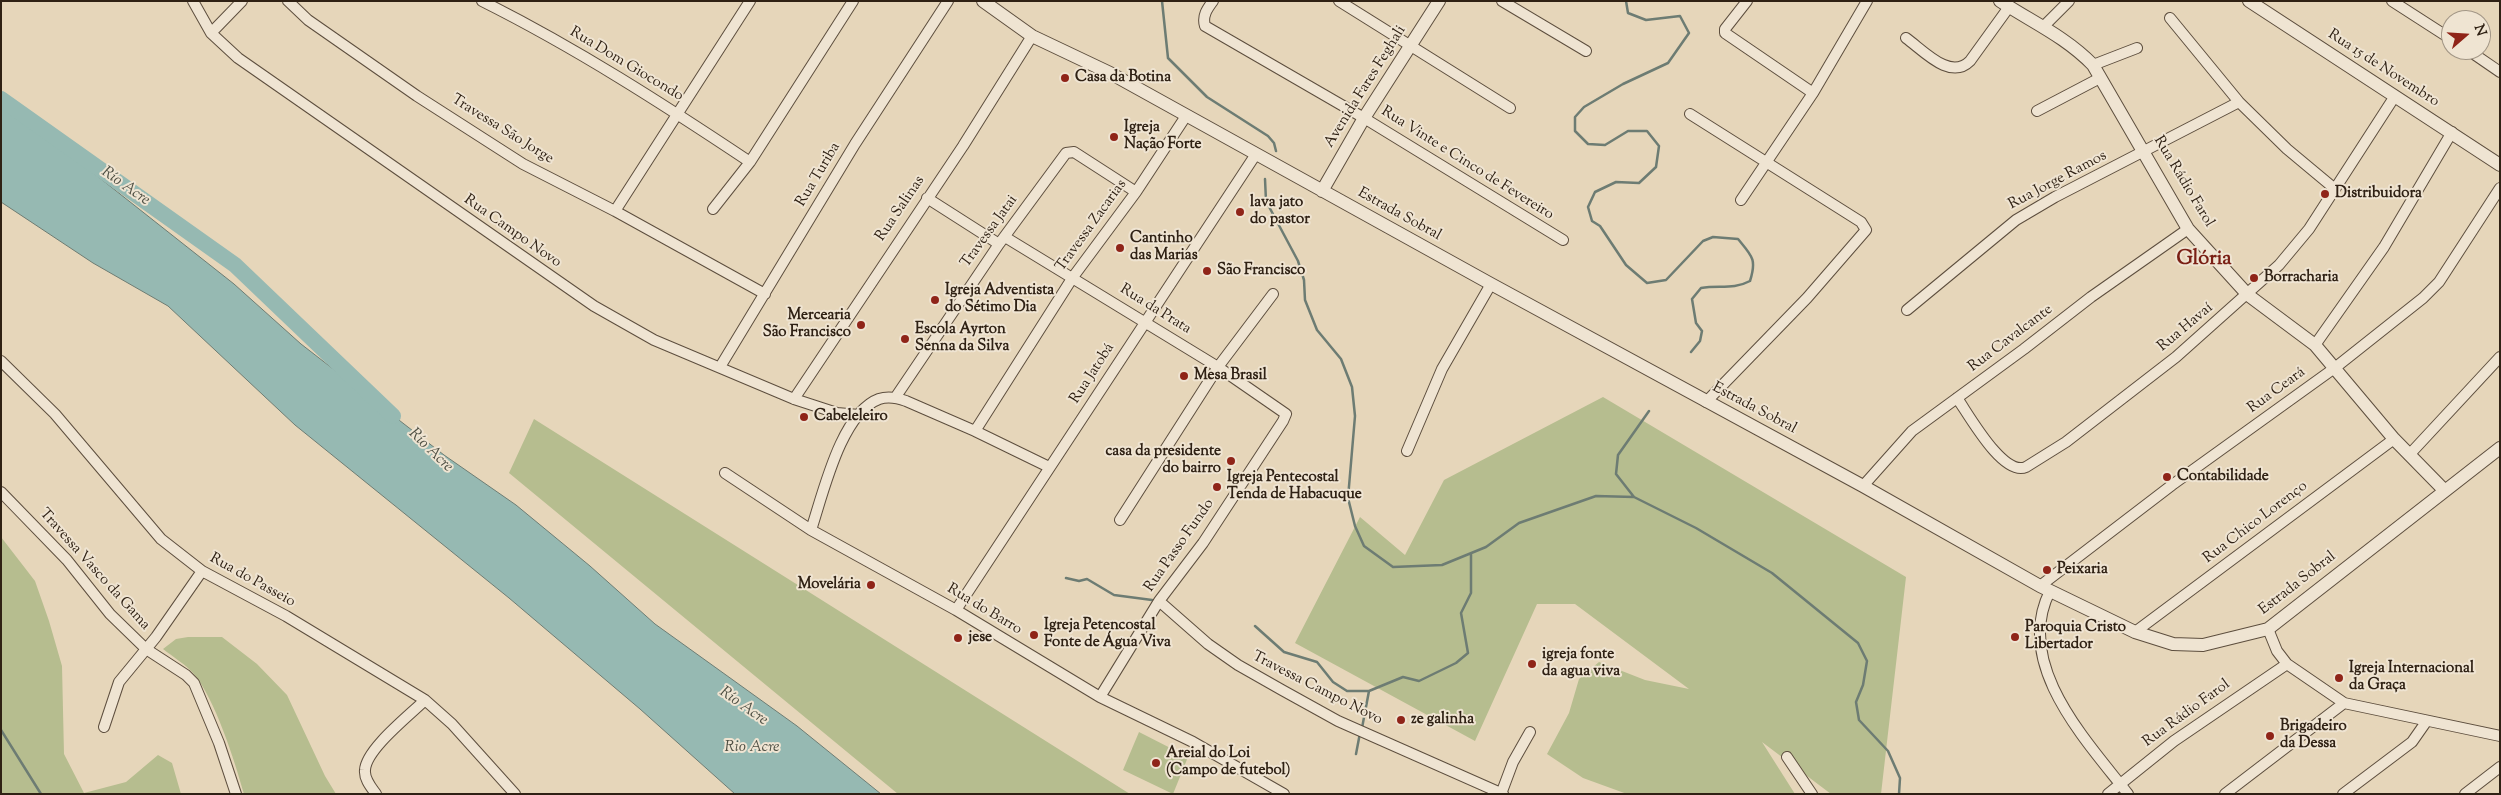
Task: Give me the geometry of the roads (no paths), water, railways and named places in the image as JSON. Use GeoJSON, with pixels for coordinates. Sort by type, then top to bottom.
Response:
{"type":"FeatureCollection","features":[{"type":"Feature","properties":{"kind":"street","name":"Rua Campo Novo"},"geometry":{"type":"LineString","coordinates":[[193,1],[211,34],[238,58],[560,284],[654,340],[794,398],[837,413],[862,411]]}},
{"type":"Feature","properties":{"kind":"street"},"geometry":{"type":"LineString","coordinates":[[211,34],[242,1]]}},
{"type":"Feature","properties":{"kind":"street","name":"Travessa São Jorge"},"geometry":{"type":"LineString","coordinates":[[288,1],[308,20],[417,96],[523,164],[616,211],[765,294]]}},
{"type":"Feature","properties":{"kind":"street","name":"Rua Dom Giocondo"},"geometry":{"type":"LineString","coordinates":[[482,1],[586,56],[750,162]]}},
{"type":"Feature","properties":{"kind":"street"},"geometry":{"type":"LineString","coordinates":[[616,211],[750,1]]}},
{"type":"Feature","properties":{"kind":"street"},"geometry":{"type":"LineString","coordinates":[[713,209],[750,162],[853,1]]}},
{"type":"Feature","properties":{"kind":"street","name":"Rua Turiba"},"geometry":{"type":"LineString","coordinates":[[720,367],[855,144],[948,1]]}},
{"type":"Feature","properties":{"kind":"street","name":"Estrada Sobral"},"geometry":{"type":"LineString","coordinates":[[983,1],[1032,36],[1110,73],[1490,284],[1863,486],[2045,589],[2135,632],[2173,644],[2203,645],[2268,629],[2500,448]]}},
{"type":"Feature","properties":{"kind":"street","name":"Rua Vinte e Cinco de Fevereiro"},"geometry":{"type":"LineString","coordinates":[[1213,1],[1203,20],[1205,26],[1364,118],[1563,240]]}},
{"type":"Feature","properties":{"kind":"street"},"geometry":{"type":"LineString","coordinates":[[1339,1],[1510,108]]}},
{"type":"Feature","properties":{"kind":"street","name":"Avenida Fares Feghali"},"geometry":{"type":"LineString","coordinates":[[1322,191],[1364,118],[1439,1]]}},
{"type":"Feature","properties":{"kind":"street"},"geometry":{"type":"LineString","coordinates":[[1502,1],[1586,51]]}},
{"type":"Feature","properties":{"kind":"street"},"geometry":{"type":"LineString","coordinates":[[1747,1],[1724,31],[1727,36],[1813,93]]}},
{"type":"Feature","properties":{"kind":"street"},"geometry":{"type":"LineString","coordinates":[[1741,200],[1764,162],[1813,93],[1867,1]]}},
{"type":"Feature","properties":{"kind":"street"},"geometry":{"type":"LineString","coordinates":[[2044,26],[2069,1]]}},
{"type":"Feature","properties":{"kind":"street","name":"Rua 15 de Novembro"},"geometry":{"type":"LineString","coordinates":[[2249,1],[2500,164]]}},
{"type":"Feature","properties":{"kind":"street"},"geometry":{"type":"LineString","coordinates":[[2268,13],[2274,1]]}},
{"type":"Feature","properties":{"kind":"street"},"geometry":{"type":"LineString","coordinates":[[2392,1],[2441,33]]}},
{"type":"Feature","properties":{"kind":"street"},"geometry":{"type":"LineString","coordinates":[[1906,38],[1950,69],[1962,67],[1970,61],[2004,4]]}},
{"type":"Feature","properties":{"kind":"street","name":"Rua Rádio Farol"},"geometry":{"type":"LineString","coordinates":[[2004,4],[2044,26],[2083,55],[2093,65],[2188,229],[2248,295],[2315,345],[2336,367],[2394,439],[2444,490]]}},
{"type":"Feature","properties":{"kind":"street"},"geometry":{"type":"LineString","coordinates":[[2170,18],[2239,102],[2287,149],[2335,189]]}},
{"type":"Feature","properties":{"kind":"street","name":"Rua Salinas"},"geometry":{"type":"LineString","coordinates":[[794,398],[926,198],[963,146],[1032,36]]}},
{"type":"Feature","properties":{"kind":"street"},"geometry":{"type":"LineString","coordinates":[[2093,65],[2137,48]]}},
{"type":"Feature","properties":{"kind":"street"},"geometry":{"type":"LineString","coordinates":[[2483,60],[2500,72]]}},
{"type":"Feature","properties":{"kind":"street"},"geometry":{"type":"LineString","coordinates":[[2037,111],[2100,78]]}},
{"type":"Feature","properties":{"kind":"street","name":"Rua Havaí"},"geometry":{"type":"LineString","coordinates":[[1957,398],[1997,455],[2005,463],[2019,470],[2074,436],[2176,357],[2248,295],[2279,265],[2335,189],[2395,96]]}},
{"type":"Feature","properties":{"kind":"street","name":"Rua Jorge Ramos"},"geometry":{"type":"LineString","coordinates":[[1907,310],[2016,220],[2056,197],[2239,102]]}},
{"type":"Feature","properties":{"kind":"street"},"geometry":{"type":"LineString","coordinates":[[1690,114],[1857,220],[1866,228],[1865,233],[1807,298],[1706,402]]}},
{"type":"Feature","properties":{"kind":"street","name":"Travessa Zacarias"},"geometry":{"type":"LineString","coordinates":[[975,431],[1073,277],[1136,192],[1186,116]]}},
{"type":"Feature","properties":{"kind":"street"},"geometry":{"type":"LineString","coordinates":[[2315,345],[2384,247],[2452,132]]}},
{"type":"Feature","properties":{"kind":"street","name":"Travessa Jatai"},"geometry":{"type":"LineString","coordinates":[[895,398],[1002,240],[1054,170],[1070,152],[1074,152],[1136,192]]}},
{"type":"Feature","properties":{"kind":"street","name":"Rua Jatobá"},"geometry":{"type":"LineString","coordinates":[[956,610],[1256,154]]}},
{"type":"Feature","properties":{"kind":"street","name":"Rua Ceará"},"geometry":{"type":"LineString","coordinates":[[2045,589],[2172,485],[2336,367],[2423,298],[2439,282],[2500,188]]}},
{"type":"Feature","properties":{"kind":"street","name":"Rua da Prata"},"geometry":{"type":"LineString","coordinates":[[926,198],[1073,277],[1218,367],[1286,414]]}},
{"type":"Feature","properties":{"kind":"street","name":"Rua Cavalcante"},"geometry":{"type":"LineString","coordinates":[[1863,486],[1912,431],[2091,297],[2188,229]]}},
{"type":"Feature","properties":{"kind":"street"},"geometry":{"type":"LineString","coordinates":[[1406,451],[1442,369],[1490,284]]}},
{"type":"Feature","properties":{"kind":"street"},"geometry":{"type":"LineString","coordinates":[[1120,520],[1218,367],[1273,294]]}},
{"type":"Feature","properties":{"kind":"street"},"geometry":{"type":"LineString","coordinates":[[2409,455],[2500,357]]}},
{"type":"Feature","properties":{"kind":"street","name":"Rua do Passeio"},"geometry":{"type":"LineString","coordinates":[[1,362],[56,414],[161,539],[202,571],[286,616],[425,700],[452,724],[515,794]]}},
{"type":"Feature","properties":{"kind":"street"},"geometry":{"type":"LineString","coordinates":[[811,530],[838,448],[862,411],[880,398],[895,398],[975,431],[1049,468]]}},
{"type":"Feature","properties":{"kind":"street","name":"Rua Passo Fundo"},"geometry":{"type":"LineString","coordinates":[[1100,697],[1159,601],[1203,542],[1286,414]]}},
{"type":"Feature","properties":{"kind":"street","name":"Rua Chico Lorenço"},"geometry":{"type":"LineString","coordinates":[[2135,632],[2394,439]]}},
{"type":"Feature","properties":{"kind":"street","name":"Rua do Barro"},"geometry":{"type":"LineString","coordinates":[[726,473],[811,530],[956,610],[1100,697],[1193,742],[1284,794]]}},
{"type":"Feature","properties":{"kind":"street","name":"Travessa Vasco da Gama"},"geometry":{"type":"LineString","coordinates":[[1,492],[67,560],[110,614],[146,650],[186,675],[194,683],[219,743],[236,794]]}},
{"type":"Feature","properties":{"kind":"street"},"geometry":{"type":"LineString","coordinates":[[104,726],[119,682],[146,650],[202,571]]}},
{"type":"Feature","properties":{"kind":"street"},"geometry":{"type":"LineString","coordinates":[[2045,589],[2039,626],[2040,641],[2048,676],[2055,695],[2128,794]]}},
{"type":"Feature","properties":{"kind":"street","name":"Travessa Campo Novo"},"geometry":{"type":"LineString","coordinates":[[1159,601],[1208,644],[1238,665],[1282,690],[1338,721],[1502,793]]}},
{"type":"Feature","properties":{"kind":"street"},"geometry":{"type":"LineString","coordinates":[[2268,629],[2277,651],[2287,664],[2344,703],[2426,722],[2500,736]]}},
{"type":"Feature","properties":{"kind":"street","name":"Rua Rádio Farol"},"geometry":{"type":"LineString","coordinates":[[2108,794],[2174,741],[2287,664]]}},
{"type":"Feature","properties":{"kind":"street"},"geometry":{"type":"LineString","coordinates":[[376,794],[366,777],[366,763],[380,744],[425,700]]}},
{"type":"Feature","properties":{"kind":"street"},"geometry":{"type":"LineString","coordinates":[[2225,794],[2344,703]]}},
{"type":"Feature","properties":{"kind":"street"},"geometry":{"type":"LineString","coordinates":[[2343,794],[2412,742],[2426,722]]}},
{"type":"Feature","properties":{"kind":"street"},"geometry":{"type":"LineString","coordinates":[[1502,793],[1513,762],[1530,732]]}},
{"type":"Feature","properties":{"kind":"street"},"geometry":{"type":"LineString","coordinates":[[1787,757],[1812,794]]}},
{"type":"Feature","properties":{"kind":"street"},"geometry":{"type":"LineString","coordinates":[[2465,794],[2500,767]]}},
{"type":"Feature","properties":{"kind":"water","name":"Rio Acre"},"geometry":{"type":"Polygon","coordinates":[[[1,100],[234,284],[301,344],[444,455],[516,505],[590,566],[655,624],[797,726],[881,794],[735,794],[640,709],[509,598],[295,425],[168,306],[93,263],[1,202],[1,100]]]}},
{"type":"Feature","properties":{"kind":"waterway"},"geometry":{"type":"LineString","coordinates":[[1162,1],[1168,58],[1207,97],[1268,136],[1274,143],[1276,151]]}},
{"type":"Feature","properties":{"kind":"waterway"},"geometry":{"type":"LineString","coordinates":[[1626,1],[1628,13],[1646,20],[1680,16],[1689,33],[1668,63],[1623,84],[1584,107],[1575,117],[1575,131],[1588,144],[1605,145],[1628,131],[1647,131],[1659,146],[1656,167],[1639,183],[1616,182],[1595,192],[1588,207],[1592,221],[1600,226],[1626,265],[1647,283],[1666,280],[1703,241],[1713,237],[1738,239],[1750,254],[1753,263],[1750,281],[1732,286],[1701,288],[1692,299],[1696,323],[1702,331],[1700,341],[1691,352]]}},
{"type":"Feature","properties":{"kind":"waterway","name":"Río Acre"},"geometry":{"type":"LineString","coordinates":[[1,99],[235,265],[393,416]]}},
{"type":"Feature","properties":{"kind":"waterway"},"geometry":{"type":"LineString","coordinates":[[1265,179],[1266,201],[1298,261],[1304,280],[1305,300],[1317,330],[1341,359],[1352,387],[1355,416],[1348,498],[1355,526],[1364,546],[1393,567],[1442,565],[1486,547],[1519,523],[1596,496],[1634,497],[1696,528],[1772,573],[1858,643],[1867,661],[1863,685],[1856,702],[1859,720],[1888,751],[1900,778],[1899,794]]}},
{"type":"Feature","properties":{"kind":"waterway"},"geometry":{"type":"LineString","coordinates":[[1634,497],[1616,474],[1618,455],[1649,411]]}},
{"type":"Feature","properties":{"kind":"waterway"},"geometry":{"type":"LineString","coordinates":[[1255,626],[1284,652],[1317,662],[1333,682],[1347,691],[1369,691],[1403,677],[1419,681],[1456,663],[1468,653],[1461,613],[1471,593],[1471,554]]}},
{"type":"Feature","properties":{"kind":"waterway"},"geometry":{"type":"LineString","coordinates":[[1066,578],[1079,581],[1087,579],[1114,595],[1152,600]]}},
{"type":"Feature","properties":{"kind":"waterway"},"geometry":{"type":"LineString","coordinates":[[1362,728],[1369,691]]}},
{"type":"Feature","properties":{"kind":"waterway"},"geometry":{"type":"LineString","coordinates":[[1,730],[41,794]]}},
{"type":"Feature","properties":{"kind":"waterway"},"geometry":{"type":"LineString","coordinates":[[1356,754],[1360,733]]}},
{"type":"Feature","properties":{"kind":"place","name":"Casa da Botina"},"geometry":{"type":"Point","coordinates":[1065,78]}},
{"type":"Feature","properties":{"kind":"place","name":"Igreja Nação Forte"},"geometry":{"type":"Point","coordinates":[1114,137]}},
{"type":"Feature","properties":{"kind":"place","name":"Distribuidora"},"geometry":{"type":"Point","coordinates":[2325,194]}},
{"type":"Feature","properties":{"kind":"place","name":"lava jato do pastor"},"geometry":{"type":"Point","coordinates":[1240,212]}},
{"type":"Feature","properties":{"kind":"place","name":"Cantinho das Marias"},"geometry":{"type":"Point","coordinates":[1120,248]}},
{"type":"Feature","properties":{"kind":"place","name":"São Francisco"},"geometry":{"type":"Point","coordinates":[1207,271]}},
{"type":"Feature","properties":{"kind":"place","name":"Borracharia"},"geometry":{"type":"Point","coordinates":[2254,278]}},
{"type":"Feature","properties":{"kind":"place","name":"Igreja Adventista do Sétimo Dia"},"geometry":{"type":"Point","coordinates":[935,300]}},
{"type":"Feature","properties":{"kind":"place","name":"Mercearia São Francisco"},"geometry":{"type":"Point","coordinates":[861,325]}},
{"type":"Feature","properties":{"kind":"place","name":"Escola Ayrton Senna da Silva"},"geometry":{"type":"Point","coordinates":[905,339]}},
{"type":"Feature","properties":{"kind":"place","name":"Mesa Brasil"},"geometry":{"type":"Point","coordinates":[1184,376]}},
{"type":"Feature","properties":{"kind":"place","name":"Cabeleleiro"},"geometry":{"type":"Point","coordinates":[804,417]}},
{"type":"Feature","properties":{"kind":"place","name":"casa da presidente do bairro"},"geometry":{"type":"Point","coordinates":[1231,461]}},
{"type":"Feature","properties":{"kind":"place","name":"Contabilidade"},"geometry":{"type":"Point","coordinates":[2167,477]}},
{"type":"Feature","properties":{"kind":"place","name":"Igreja Pentecostal Tenda de Habacuque"},"geometry":{"type":"Point","coordinates":[1217,487]}},
{"type":"Feature","properties":{"kind":"place","name":"Peixaria"},"geometry":{"type":"Point","coordinates":[2047,570]}},
{"type":"Feature","properties":{"kind":"place","name":"Movelária"},"geometry":{"type":"Point","coordinates":[871,585]}},
{"type":"Feature","properties":{"kind":"place","name":"Igreja Petencostal Fonte de Água Viva"},"geometry":{"type":"Point","coordinates":[1034,635]}},
{"type":"Feature","properties":{"kind":"place","name":"Paroquia Cristo Libertador"},"geometry":{"type":"Point","coordinates":[2015,637]}},
{"type":"Feature","properties":{"kind":"place","name":"jese"},"geometry":{"type":"Point","coordinates":[958,638]}},
{"type":"Feature","properties":{"kind":"place","name":"igreja fonte da agua viva"},"geometry":{"type":"Point","coordinates":[1532,664]}},
{"type":"Feature","properties":{"kind":"place","name":"Igreja Internacional da Graça"},"geometry":{"type":"Point","coordinates":[2339,678]}},
{"type":"Feature","properties":{"kind":"place","name":"ze galinha"},"geometry":{"type":"Point","coordinates":[1401,720]}},
{"type":"Feature","properties":{"kind":"place","name":"Brigadeiro da Dessa"},"geometry":{"type":"Point","coordinates":[2270,736]}},
{"type":"Feature","properties":{"kind":"place","name":"Areial do Loi (Campo de futebol)"},"geometry":{"type":"Point","coordinates":[1156,763]}},
{"type":"Feature","properties":{"kind":"district","name":"Glória"},"geometry":{"type":"Point","coordinates":[2204,261]}}]}
